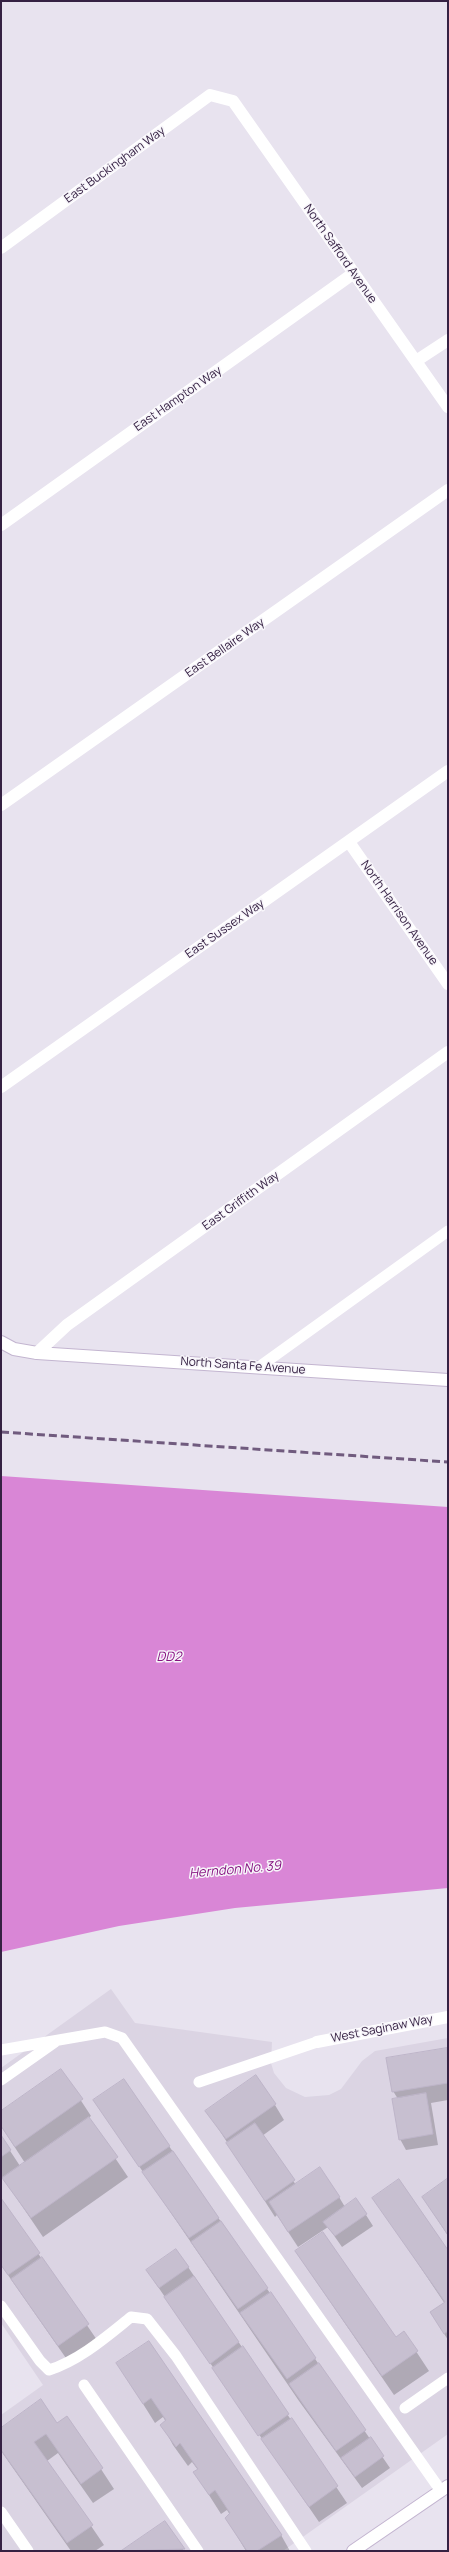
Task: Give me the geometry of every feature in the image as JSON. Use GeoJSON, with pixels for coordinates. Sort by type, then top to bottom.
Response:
{"type":"FeatureCollection","features":[{"type":"Feature","properties":{"kind":"street","name":"East Buckingham Way"},"geometry":{"type":"LineString","coordinates":[[1,248],[210,95],[233,100]]}},
{"type":"Feature","properties":{"kind":"street","name":"North Safford Avenue"},"geometry":{"type":"LineString","coordinates":[[233,100],[448,407]]}},
{"type":"Feature","properties":{"kind":"street","name":"East Hampton Way"},"geometry":{"type":"LineString","coordinates":[[1,525],[354,274]]}},
{"type":"Feature","properties":{"kind":"street"},"geometry":{"type":"LineString","coordinates":[[416,361],[448,340]]}},
{"type":"Feature","properties":{"kind":"street","name":"East Bellaire Way"},"geometry":{"type":"LineString","coordinates":[[1,805],[448,490]]}},
{"type":"Feature","properties":{"kind":"street","name":"East Sussex Way"},"geometry":{"type":"LineString","coordinates":[[1,1087],[448,771]]}},
{"type":"Feature","properties":{"kind":"street","name":"North Harrison Avenue"},"geometry":{"type":"LineString","coordinates":[[349,842],[448,984]]}},
{"type":"Feature","properties":{"kind":"street","name":"East Griffith Way"},"geometry":{"type":"LineString","coordinates":[[37,1354],[67,1325],[448,1052]]}},
{"type":"Feature","properties":{"kind":"street","name":"North Santa Fe Avenue"},"geometry":{"type":"LineString","coordinates":[[1,1342],[14,1349],[37,1354],[448,1380]]}},
{"type":"Feature","properties":{"kind":"street","name":"West Saginaw Way"},"geometry":{"type":"LineString","coordinates":[[317,2042],[448,2017]]}},
{"type":"Feature","properties":{"kind":"street"},"geometry":{"type":"LineString","coordinates":[[353,2551],[444,2488]]}},
{"type":"Feature","properties":{"kind":"lane"},"geometry":{"type":"LineString","coordinates":[[259,1367],[448,1231]]}},
{"type":"Feature","properties":{"kind":"lane"},"geometry":{"type":"LineString","coordinates":[[1,2050],[105,2032],[122,2038],[444,2488]]}},
{"type":"Feature","properties":{"kind":"lane"},"geometry":{"type":"LineString","coordinates":[[1,2080],[59,2039]]}},
{"type":"Feature","properties":{"kind":"lane"},"geometry":{"type":"LineString","coordinates":[[199,2082],[317,2042]]}},
{"type":"Feature","properties":{"kind":"lane"},"geometry":{"type":"LineString","coordinates":[[1,2306],[40,2361],[49,2370],[62,2366],[86,2352],[131,2317],[146,2319],[176,2356],[306,2551]]}},
{"type":"Feature","properties":{"kind":"lane"},"geometry":{"type":"LineString","coordinates":[[405,2408],[448,2378]]}},
{"type":"Feature","properties":{"kind":"lane"},"geometry":{"type":"LineString","coordinates":[[84,2385],[198,2551]]}},
{"type":"Feature","properties":{"kind":"lane"},"geometry":{"type":"LineString","coordinates":[[1,2512],[28,2551]]}},
{"type":"Feature","properties":{"kind":"shaded area"},"geometry":{"type":"Polygon","coordinates":[[[111,1989],[135,2023],[272,2042],[271,2063],[274,2073],[286,2088],[305,2097],[329,2095],[341,2089],[362,2061],[375,2051],[448,2038],[448,2434],[283,2551],[1,2551],[1,2415],[43,2385],[1,2323],[1,2068],[111,1989]]]}},
{"type":"Feature","properties":{"kind":"water","name":"DD2"},"geometry":{"type":"Polygon","coordinates":[[[1,1476],[448,1507],[448,1888],[235,1908],[119,1926],[1,1952],[1,1476]]]}},
{"type":"Feature","properties":{"kind":"building"},"geometry":{"type":"Polygon","coordinates":[[[447,2048],[448,2083],[392,2092],[386,2058],[447,2048]]]}},
{"type":"Feature","properties":{"kind":"building"},"geometry":{"type":"Polygon","coordinates":[[[61,2069],[83,2099],[15,2147],[1,2126],[1,2111],[61,2069]]]}},
{"type":"Feature","properties":{"kind":"building"},"geometry":{"type":"Polygon","coordinates":[[[256,2075],[276,2104],[226,2139],[205,2111],[256,2075]]]}},
{"type":"Feature","properties":{"kind":"building"},"geometry":{"type":"Polygon","coordinates":[[[124,2079],[170,2146],[139,2167],[93,2100],[124,2079]]]}},
{"type":"Feature","properties":{"kind":"building"},"geometry":{"type":"Polygon","coordinates":[[[426,2093],[433,2134],[399,2140],[392,2099],[426,2093]]]}},
{"type":"Feature","properties":{"kind":"building"},"geometry":{"type":"Polygon","coordinates":[[[89,2117],[118,2157],[31,2218],[2,2178],[89,2117]]]}},
{"type":"Feature","properties":{"kind":"building"},"geometry":{"type":"Polygon","coordinates":[[[255,2123],[295,2180],[265,2201],[226,2143],[255,2123]]]}},
{"type":"Feature","properties":{"kind":"building"},"geometry":{"type":"Polygon","coordinates":[[[1,2135],[11,2150],[1,2157],[1,2135]]]}},
{"type":"Feature","properties":{"kind":"building"},"geometry":{"type":"Polygon","coordinates":[[[173,2151],[219,2218],[189,2238],[142,2172],[173,2151]]]}},
{"type":"Feature","properties":{"kind":"building"},"geometry":{"type":"Polygon","coordinates":[[[320,2167],[340,2197],[288,2232],[269,2202],[320,2167]]]}},
{"type":"Feature","properties":{"kind":"building"},"geometry":{"type":"Polygon","coordinates":[[[399,2179],[448,2250],[448,2331],[444,2334],[430,2312],[445,2302],[372,2198],[399,2179]]]}},
{"type":"Feature","properties":{"kind":"building"},"geometry":{"type":"Polygon","coordinates":[[[447,2179],[448,2180],[448,2235],[422,2197],[447,2179]]]}},
{"type":"Feature","properties":{"kind":"building"},"geometry":{"type":"Polygon","coordinates":[[[1,2198],[40,2253],[8,2275],[1,2265],[1,2198]]]}},
{"type":"Feature","properties":{"kind":"building"},"geometry":{"type":"Polygon","coordinates":[[[356,2198],[367,2214],[335,2236],[323,2222],[356,2198]]]}},
{"type":"Feature","properties":{"kind":"building"},"geometry":{"type":"Polygon","coordinates":[[[221,2221],[268,2288],[238,2309],[191,2242],[221,2221]]]}},
{"type":"Feature","properties":{"kind":"building"},"geometry":{"type":"Polygon","coordinates":[[[323,2232],[396,2337],[404,2331],[418,2351],[382,2376],[295,2251],[323,2232]]]}},
{"type":"Feature","properties":{"kind":"building"},"geometry":{"type":"Polygon","coordinates":[[[176,2249],[189,2267],[159,2288],[146,2270],[176,2249]]]}},
{"type":"Feature","properties":{"kind":"building"},"geometry":{"type":"Polygon","coordinates":[[[42,2257],[89,2324],[58,2346],[11,2279],[42,2257]]]}},
{"type":"Feature","properties":{"kind":"building"},"geometry":{"type":"Polygon","coordinates":[[[194,2276],[239,2342],[210,2364],[164,2297],[194,2276]]]}},
{"type":"Feature","properties":{"kind":"building"},"geometry":{"type":"Polygon","coordinates":[[[271,2292],[316,2358],[287,2379],[240,2313],[271,2292]]]}},
{"type":"Feature","properties":{"kind":"building"},"geometry":{"type":"Polygon","coordinates":[[[149,2341],[282,2535],[257,2551],[247,2551],[225,2518],[230,2513],[215,2490],[209,2495],[193,2472],[198,2469],[180,2443],[176,2447],[160,2425],[166,2420],[151,2398],[143,2404],[116,2363],[149,2341]]]}},
{"type":"Feature","properties":{"kind":"building"},"geometry":{"type":"Polygon","coordinates":[[[243,2346],[289,2414],[258,2436],[212,2368],[243,2346]]]}},
{"type":"Feature","properties":{"kind":"building"},"geometry":{"type":"Polygon","coordinates":[[[319,2363],[366,2430],[336,2451],[289,2384],[319,2363]]]}},
{"type":"Feature","properties":{"kind":"building"},"geometry":{"type":"Polygon","coordinates":[[[41,2399],[57,2423],[67,2416],[103,2468],[81,2484],[46,2434],[34,2442],[93,2525],[67,2543],[1,2450],[1,2428],[41,2399]]]}},
{"type":"Feature","properties":{"kind":"building"},"geometry":{"type":"Polygon","coordinates":[[[292,2418],[338,2486],[309,2507],[261,2439],[292,2418]]]}},
{"type":"Feature","properties":{"kind":"building"},"geometry":{"type":"Polygon","coordinates":[[[371,2437],[384,2456],[355,2477],[341,2458],[371,2437]]]}},
{"type":"Feature","properties":{"kind":"building"},"geometry":{"type":"Polygon","coordinates":[[[165,2521],[185,2549],[121,2551],[165,2521]]]}},
{"type":"Feature","properties":{"kind":"railway"},"geometry":{"type":"LineString","coordinates":[[1,1432],[448,1462]]}},
{"type":"Feature","properties":{"kind":"water label","name":"Herndon No. 39"},"geometry":{"type":"Point","coordinates":[235,1870]}}]}
